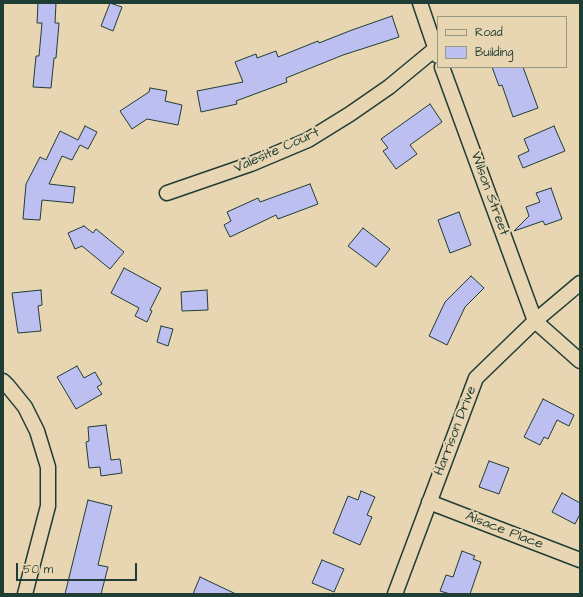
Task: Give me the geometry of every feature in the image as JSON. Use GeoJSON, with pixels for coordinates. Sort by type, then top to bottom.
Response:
{"type":"FeatureCollection","features":[{"type":"Feature","properties":{"kind":"street"},"geometry":{"type":"LineString","coordinates":[[420,3],[437,52]]}},
{"type":"Feature","properties":{"kind":"street","name":"Valesite Court"},"geometry":{"type":"LineString","coordinates":[[167,193],[251,164],[308,140],[350,114],[437,52]]}},
{"type":"Feature","properties":{"kind":"street","name":"Wilson Street"},"geometry":{"type":"LineString","coordinates":[[442,68],[535,321]]}},
{"type":"Feature","properties":{"kind":"street","name":"Harrison Drive"},"geometry":{"type":"LineString","coordinates":[[395,594],[476,378],[535,321],[580,283]]}},
{"type":"Feature","properties":{"kind":"street"},"geometry":{"type":"LineString","coordinates":[[535,321],[580,361]]}},
{"type":"Feature","properties":{"kind":"street"},"geometry":{"type":"LineString","coordinates":[[3,381],[25,407],[37,431],[48,467],[48,506],[25,594]]}},
{"type":"Feature","properties":{"kind":"street","name":"Alsace Place"},"geometry":{"type":"LineString","coordinates":[[429,502],[580,560]]}},
{"type":"Feature","properties":{"kind":"building"},"geometry":{"type":"Polygon","coordinates":[[[38,3],[56,3],[55,23],[59,23],[56,58],[54,58],[51,88],[33,87],[36,56],[39,56],[42,23],[37,23],[38,3]]]}},
{"type":"Feature","properties":{"kind":"building"},"geometry":{"type":"Polygon","coordinates":[[[110,3],[122,7],[113,31],[101,26],[110,3]]]}},
{"type":"Feature","properties":{"kind":"building"},"geometry":{"type":"Polygon","coordinates":[[[392,16],[399,37],[343,55],[286,78],[287,82],[236,101],[237,104],[201,112],[197,91],[243,82],[235,62],[256,54],[257,58],[276,51],[278,57],[318,41],[319,43],[392,16]]]}},
{"type":"Feature","properties":{"kind":"building"},"geometry":{"type":"Polygon","coordinates":[[[492,68],[523,68],[538,108],[513,117],[502,85],[499,86],[492,68]]]}},
{"type":"Feature","properties":{"kind":"building"},"geometry":{"type":"Polygon","coordinates":[[[150,88],[167,91],[165,101],[182,105],[178,125],[147,119],[132,129],[120,111],[149,92],[150,88]]]}},
{"type":"Feature","properties":{"kind":"building"},"geometry":{"type":"Polygon","coordinates":[[[430,104],[442,122],[410,145],[417,154],[396,169],[383,151],[388,148],[381,139],[430,104]]]}},
{"type":"Feature","properties":{"kind":"building"},"geometry":{"type":"Polygon","coordinates":[[[85,126],[97,132],[88,149],[80,145],[72,160],[62,156],[49,184],[75,187],[73,203],[42,200],[40,220],[23,219],[26,184],[40,157],[46,160],[60,131],[78,140],[85,126]]]}},
{"type":"Feature","properties":{"kind":"building"},"geometry":{"type":"Polygon","coordinates":[[[554,126],[565,151],[523,168],[518,156],[529,151],[524,139],[554,126]]]}},
{"type":"Feature","properties":{"kind":"building"},"geometry":{"type":"Polygon","coordinates":[[[310,184],[318,204],[278,219],[276,215],[230,237],[224,225],[231,221],[227,212],[258,198],[260,202],[310,184]]]}},
{"type":"Feature","properties":{"kind":"building"},"geometry":{"type":"Polygon","coordinates":[[[551,188],[562,219],[545,225],[543,221],[514,231],[529,216],[526,207],[540,202],[536,193],[551,188]]]}},
{"type":"Feature","properties":{"kind":"building"},"geometry":{"type":"Polygon","coordinates":[[[459,212],[471,245],[450,253],[438,220],[459,212]]]}},
{"type":"Feature","properties":{"kind":"building"},"geometry":{"type":"Polygon","coordinates":[[[84,226],[93,233],[96,229],[124,252],[110,269],[82,246],[75,249],[68,233],[84,226]]]}},
{"type":"Feature","properties":{"kind":"building"},"geometry":{"type":"Polygon","coordinates":[[[363,228],[390,249],[376,267],[348,246],[363,228]]]}},
{"type":"Feature","properties":{"kind":"building"},"geometry":{"type":"Polygon","coordinates":[[[124,268],[161,288],[150,310],[152,311],[147,322],[135,316],[139,308],[111,293],[124,268]]]}},
{"type":"Feature","properties":{"kind":"building"},"geometry":{"type":"Polygon","coordinates":[[[471,276],[484,288],[465,307],[447,345],[429,336],[445,302],[471,276]]]}},
{"type":"Feature","properties":{"kind":"building"},"geometry":{"type":"Polygon","coordinates":[[[41,290],[42,305],[38,306],[41,331],[18,333],[12,293],[41,290]]]}},
{"type":"Feature","properties":{"kind":"building"},"geometry":{"type":"Polygon","coordinates":[[[207,290],[208,310],[182,311],[181,292],[207,290]]]}},
{"type":"Feature","properties":{"kind":"building"},"geometry":{"type":"Polygon","coordinates":[[[161,326],[173,329],[168,346],[157,342],[161,326]]]}},
{"type":"Feature","properties":{"kind":"building"},"geometry":{"type":"Polygon","coordinates":[[[77,366],[84,378],[95,372],[102,384],[97,387],[102,394],[76,409],[57,377],[77,366]]]}},
{"type":"Feature","properties":{"kind":"building"},"geometry":{"type":"Polygon","coordinates":[[[543,399],[574,415],[569,426],[557,420],[548,439],[544,437],[540,445],[524,437],[543,399]]]}},
{"type":"Feature","properties":{"kind":"building"},"geometry":{"type":"Polygon","coordinates":[[[106,425],[111,460],[120,459],[122,473],[101,476],[100,467],[89,468],[86,442],[89,441],[88,427],[106,425]]]}},
{"type":"Feature","properties":{"kind":"building"},"geometry":{"type":"Polygon","coordinates":[[[489,461],[509,468],[499,494],[479,487],[489,461]]]}},
{"type":"Feature","properties":{"kind":"building"},"geometry":{"type":"Polygon","coordinates":[[[361,491],[375,497],[367,515],[372,517],[360,545],[333,533],[348,496],[358,500],[361,491]]]}},
{"type":"Feature","properties":{"kind":"building"},"geometry":{"type":"Polygon","coordinates":[[[562,493],[580,503],[580,514],[575,524],[552,512],[562,493]]]}},
{"type":"Feature","properties":{"kind":"building"},"geometry":{"type":"Polygon","coordinates":[[[88,500],[112,506],[98,565],[108,567],[101,594],[65,594],[88,500]]]}},
{"type":"Feature","properties":{"kind":"building"},"geometry":{"type":"Polygon","coordinates":[[[462,551],[475,556],[473,559],[481,562],[470,594],[450,594],[440,591],[446,575],[453,577],[462,551]]]}},
{"type":"Feature","properties":{"kind":"building"},"geometry":{"type":"Polygon","coordinates":[[[322,560],[344,569],[334,592],[312,583],[322,560]]]}},
{"type":"Feature","properties":{"kind":"building"},"geometry":{"type":"Polygon","coordinates":[[[200,577],[236,594],[193,594],[200,577]]]}}]}
